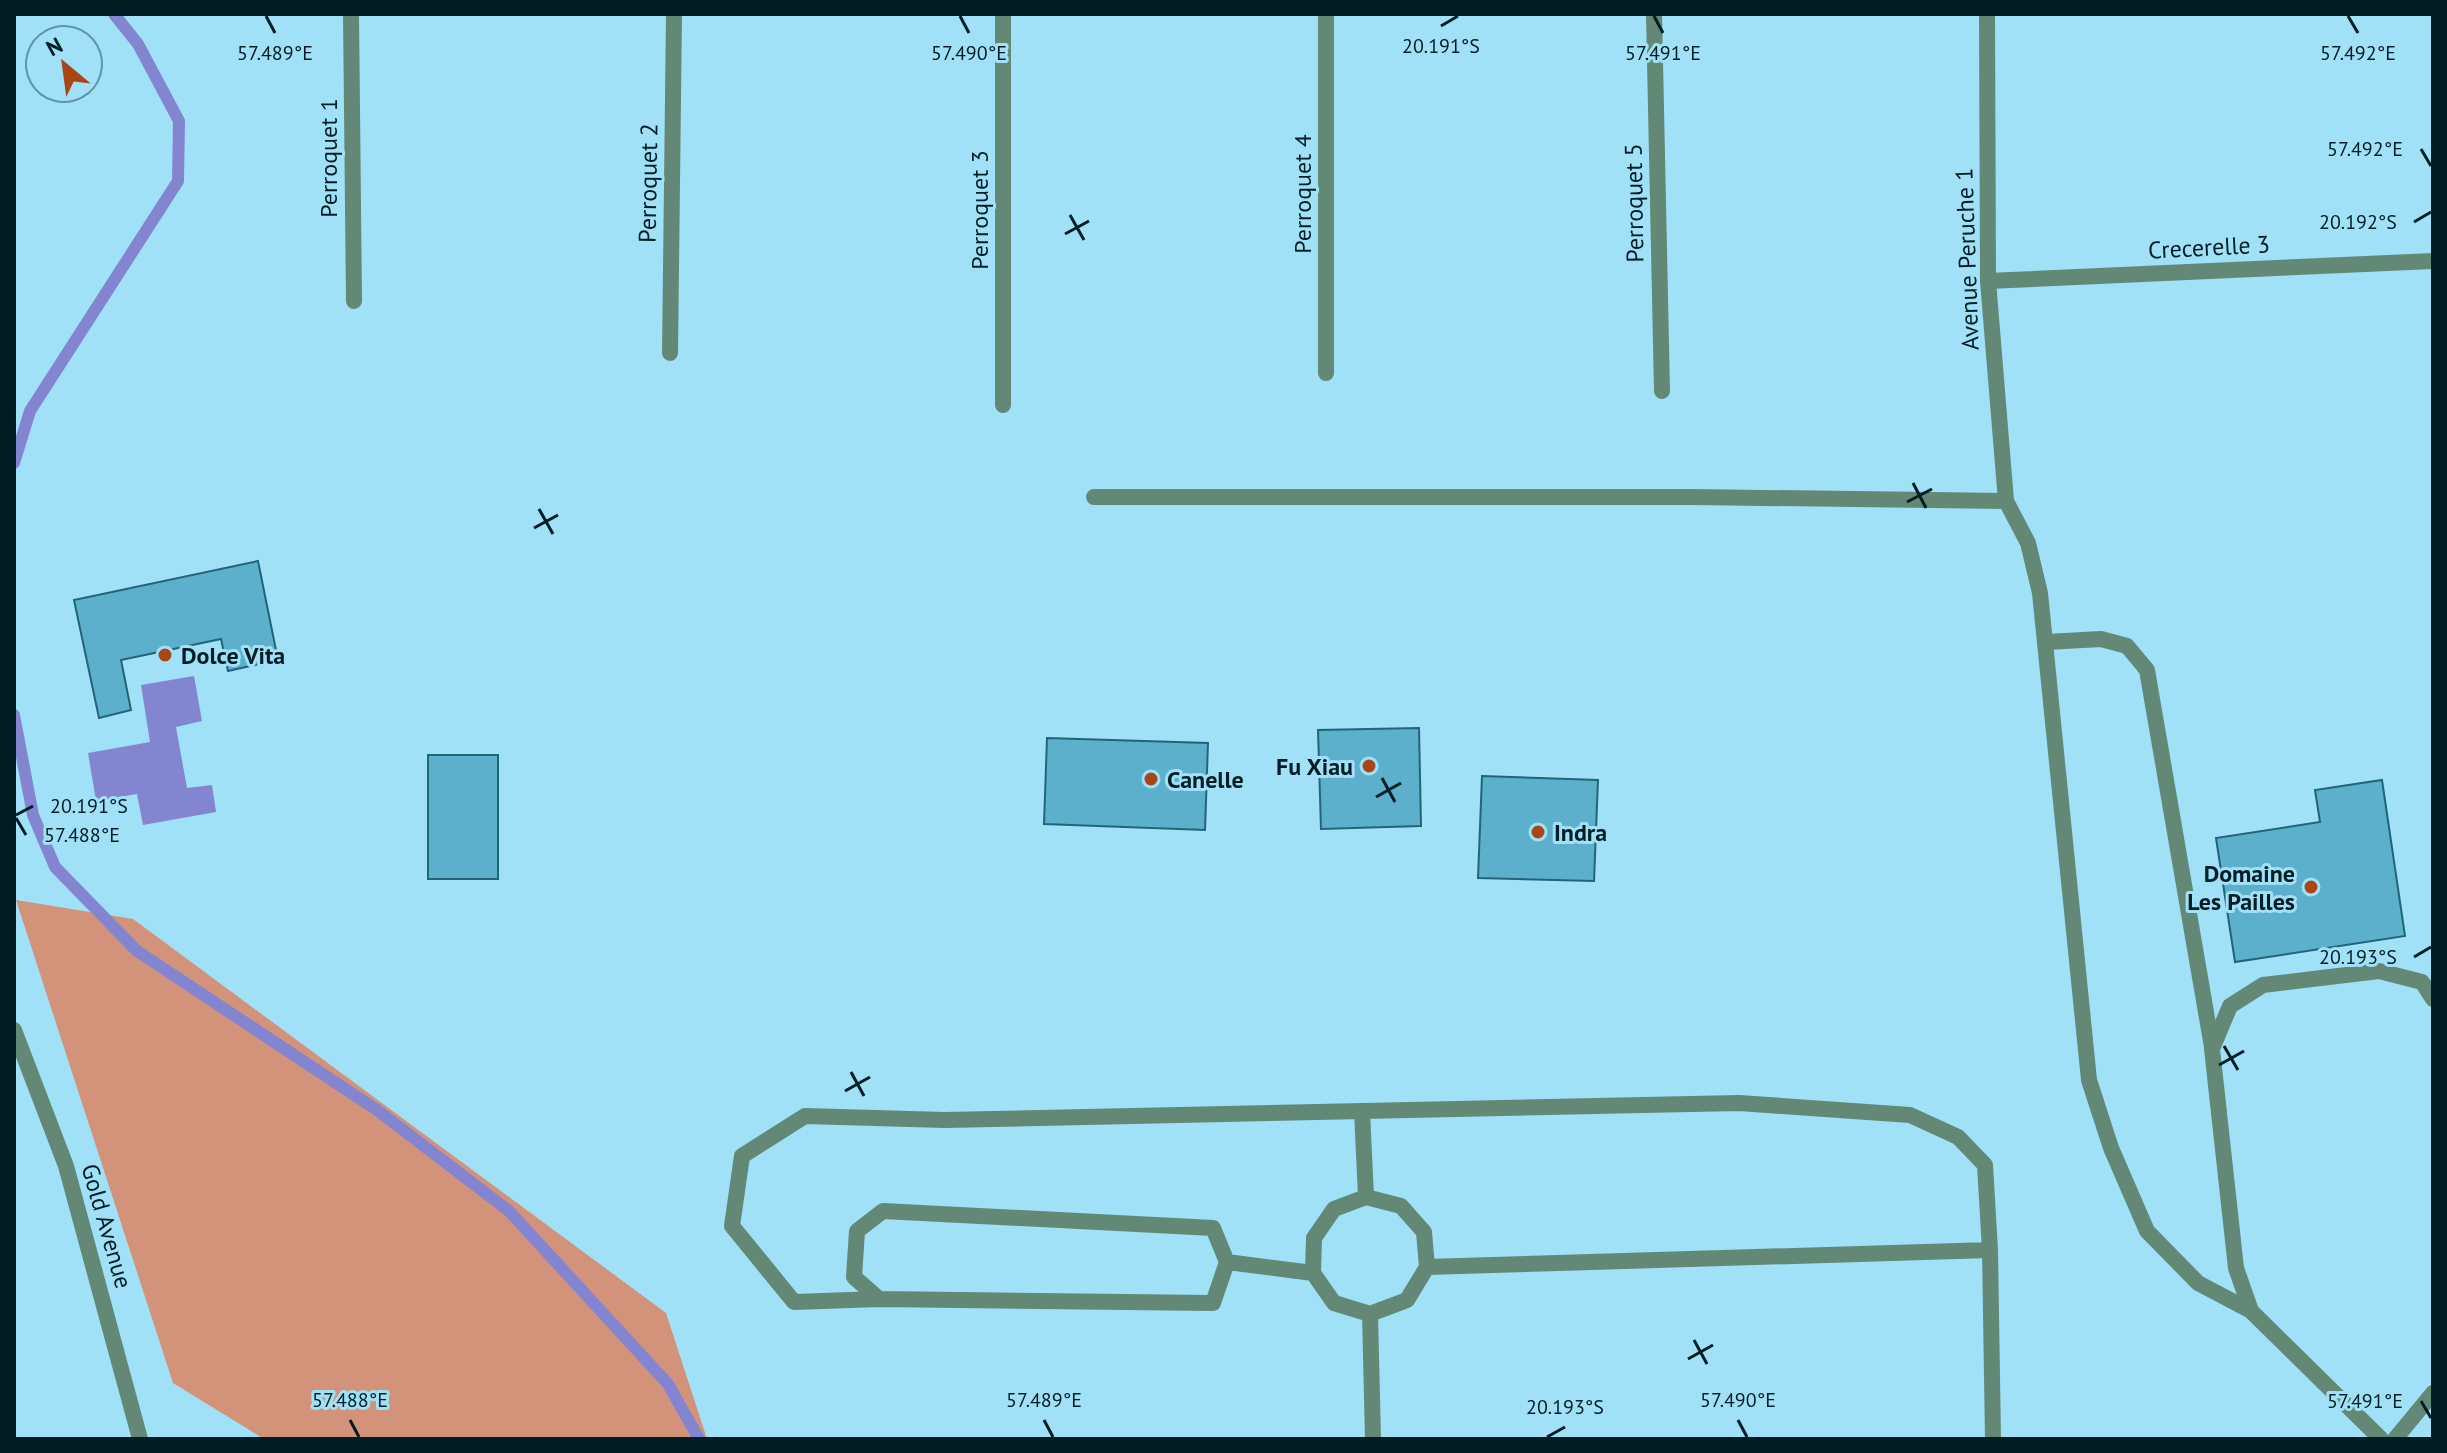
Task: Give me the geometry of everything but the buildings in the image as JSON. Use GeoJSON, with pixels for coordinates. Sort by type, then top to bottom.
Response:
{"type":"FeatureCollection","features":[{"type":"Feature","properties":{"kind":"street","name":"Perroquet 1"},"geometry":{"type":"LineString","coordinates":[[351,14],[354,301]]}},
{"type":"Feature","properties":{"kind":"street","name":"Perroquet 2"},"geometry":{"type":"LineString","coordinates":[[670,353],[674,14]]}},
{"type":"Feature","properties":{"kind":"street","name":"Perroquet 3"},"geometry":{"type":"LineString","coordinates":[[1003,14],[1003,405]]}},
{"type":"Feature","properties":{"kind":"street","name":"Perroquet 4"},"geometry":{"type":"LineString","coordinates":[[1326,14],[1326,373]]}},
{"type":"Feature","properties":{"kind":"street","name":"Perroquet 5"},"geometry":{"type":"LineString","coordinates":[[1654,14],[1662,391]]}},
{"type":"Feature","properties":{"kind":"street","name":"Avenue Peruche 1"},"geometry":{"type":"LineString","coordinates":[[1987,14],[1988,281],[2006,501]]}},
{"type":"Feature","properties":{"kind":"street","name":"Crecerelle 3"},"geometry":{"type":"LineString","coordinates":[[1988,281],[2433,261]]}},
{"type":"Feature","properties":{"kind":"street"},"geometry":{"type":"LineString","coordinates":[[1094,497],[1691,497],[2006,501],[2028,543],[2040,593],[2089,1080],[2111,1148],[2147,1231],[2198,1283],[2251,1311],[2381,1439]]}},
{"type":"Feature","properties":{"kind":"street"},"geometry":{"type":"LineString","coordinates":[[2047,642],[2101,639],[2127,646],[2147,670],[2212,1049],[2236,1268],[2251,1311]]}},
{"type":"Feature","properties":{"kind":"street"},"geometry":{"type":"LineString","coordinates":[[2212,1049],[2230,1006],[2263,985],[2379,971],[2422,982],[2433,999]]}},
{"type":"Feature","properties":{"kind":"street","name":"Gold Avenue"},"geometry":{"type":"LineString","coordinates":[[14,1030],[66,1166],[139,1434]]}},
{"type":"Feature","properties":{"kind":"street"},"geometry":{"type":"LineString","coordinates":[[879,1299],[854,1277],[857,1231],[883,1211],[1213,1228],[1227,1262],[1213,1303],[879,1299],[794,1302],[732,1226],[742,1156],[805,1116],[945,1120],[1739,1103],[1910,1115],[1958,1137],[1985,1165],[1990,1250],[1993,1439]]}},
{"type":"Feature","properties":{"kind":"street"},"geometry":{"type":"LineString","coordinates":[[1362,1111],[1366,1197]]}},
{"type":"Feature","properties":{"kind":"street"},"geometry":{"type":"LineString","coordinates":[[1366,1197],[1401,1206],[1424,1232],[1427,1267],[1407,1300],[1370,1314],[1334,1303],[1313,1273],[1314,1238],[1327,1219],[1334,1209],[1366,1197]]}},
{"type":"Feature","properties":{"kind":"street"},"geometry":{"type":"LineString","coordinates":[[1427,1267],[1990,1250]]}},
{"type":"Feature","properties":{"kind":"street"},"geometry":{"type":"LineString","coordinates":[[1227,1262],[1313,1273]]}},
{"type":"Feature","properties":{"kind":"street"},"geometry":{"type":"LineString","coordinates":[[1370,1314],[1373,1439]]}},
{"type":"Feature","properties":{"kind":"street"},"geometry":{"type":"LineString","coordinates":[[2395,1439],[2433,1393]]}},
{"type":"Feature","properties":{"kind":"street"},"geometry":{"type":"LineString","coordinates":[[139,1434],[156,1439]]}},
{"type":"Feature","properties":{"kind":"shaded area"},"geometry":{"type":"Polygon","coordinates":[[[16,900],[133,919],[666,1313],[707,1439],[264,1439],[173,1383],[16,900]]]}},
{"type":"Feature","properties":{"kind":"water"},"geometry":{"type":"Polygon","coordinates":[[[194,676],[202,721],[176,727],[187,788],[212,785],[216,812],[143,825],[137,794],[96,801],[88,753],[150,742],[141,685],[194,676]]]}},
{"type":"Feature","properties":{"kind":"waterway"},"geometry":{"type":"LineString","coordinates":[[14,463],[30,411],[178,181],[179,121],[138,44],[114,14]]}},
{"type":"Feature","properties":{"kind":"waterway"},"geometry":{"type":"LineString","coordinates":[[14,715],[33,815],[55,867],[137,951],[377,1110],[509,1211],[668,1384],[699,1439]]}},
{"type":"Feature","properties":{"kind":"place","name":"Dolce Vita"},"geometry":{"type":"Point","coordinates":[165,655]}},
{"type":"Feature","properties":{"kind":"place","name":"Fu Xiau"},"geometry":{"type":"Point","coordinates":[1369,766]}},
{"type":"Feature","properties":{"kind":"place","name":"Canelle"},"geometry":{"type":"Point","coordinates":[1151,779]}},
{"type":"Feature","properties":{"kind":"place","name":"Indra"},"geometry":{"type":"Point","coordinates":[1538,832]}},
{"type":"Feature","properties":{"kind":"place","name":"Domaine Les Pailles"},"geometry":{"type":"Point","coordinates":[2311,887]}}]}
